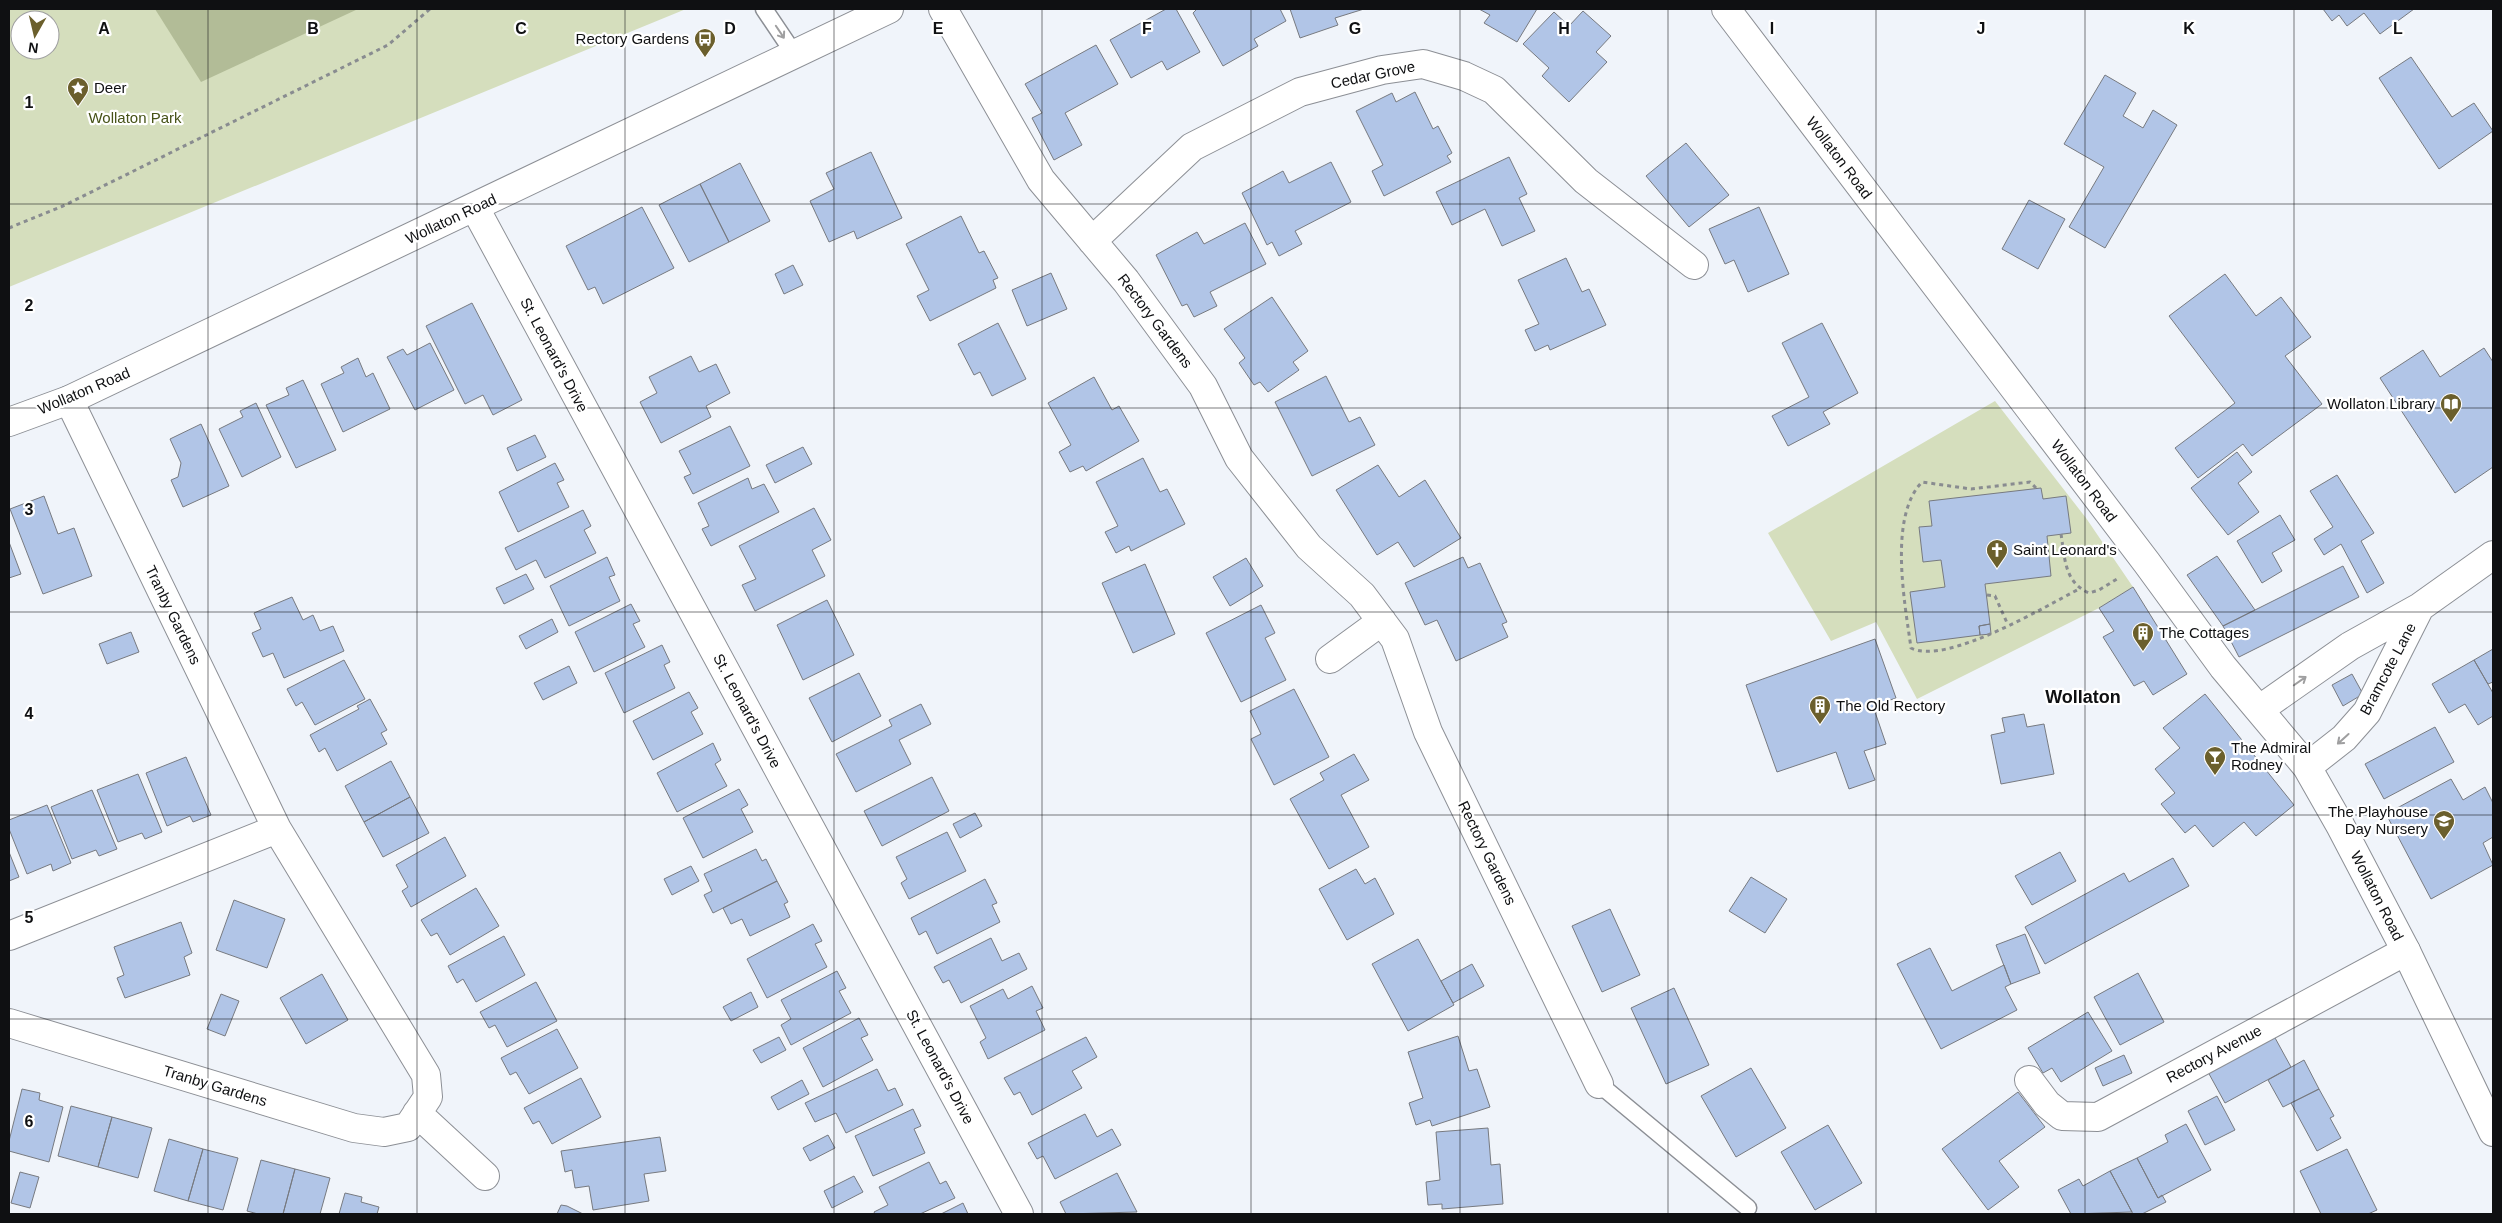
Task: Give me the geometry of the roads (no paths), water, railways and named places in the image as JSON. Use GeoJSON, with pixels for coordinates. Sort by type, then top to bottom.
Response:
{"type":"FeatureCollection","features":[{"type":"Feature","properties":{"kind":"street","name":"Wollaton Road"},"geometry":{"type":"LineString","coordinates":[[9,422],[69,400],[889,9]]}},
{"type":"Feature","properties":{"kind":"street","name":"Rectory Gardens"},"geometry":{"type":"LineString","coordinates":[[943,9],[1041,180],[1126,281],[1203,386],[1239,458],[1309,548],[1362,595],[1394,639],[1428,732],[1599,1084]]}},
{"type":"Feature","properties":{"kind":"street","name":"Wollaton Road"},"geometry":{"type":"LineString","coordinates":[[1726,9],[2147,563],[2223,667],[2260,708],[2307,767],[2340,825],[2406,951],[2493,1132]]}},
{"type":"Feature","properties":{"kind":"street","name":"Cedar Grove"},"geometry":{"type":"LineString","coordinates":[[1092,241],[1192,146],[1300,92],[1382,70],[1423,64],[1464,76],[1494,90],[1586,181],[1694,265]]}},
{"type":"Feature","properties":{"kind":"street","name":"St. Leonard's Drive"},"geometry":{"type":"LineString","coordinates":[[474,208],[1019,1214]]}},
{"type":"Feature","properties":{"kind":"street","name":"Tranby Gardens"},"geometry":{"type":"LineString","coordinates":[[9,1023],[354,1128],[384,1132],[408,1126],[428,1098],[426,1075],[277,829],[69,400]]}},
{"type":"Feature","properties":{"kind":"street","name":"Bramcote Lane"},"geometry":{"type":"LineString","coordinates":[[2260,708],[2350,646],[2420,607],[2493,555]]}},
{"type":"Feature","properties":{"kind":"street","name":"Bramcote Lane"},"geometry":{"type":"LineString","coordinates":[[2307,767],[2344,738],[2368,712],[2420,607]]}},
{"type":"Feature","properties":{"kind":"street"},"geometry":{"type":"LineString","coordinates":[[1330,659],[1382,621]]}},
{"type":"Feature","properties":{"kind":"street"},"geometry":{"type":"LineString","coordinates":[[9,936],[277,829]]}},
{"type":"Feature","properties":{"kind":"street","name":"Rectory Avenue"},"geometry":{"type":"LineString","coordinates":[[2029,1080],[2047,1104],[2062,1116],[2098,1117],[2406,951]]}},
{"type":"Feature","properties":{"kind":"street"},"geometry":{"type":"LineString","coordinates":[[417,1113],[485,1176]]}},
{"type":"Feature","properties":{"kind":"lane"},"geometry":{"type":"LineString","coordinates":[[764,9],[795,55]]}},
{"type":"Feature","properties":{"kind":"lane"},"geometry":{"type":"LineString","coordinates":[[1599,1084],[1748,1208]]}},
{"type":"Feature","properties":{"kind":"place","name":"Rectory Gardens"},"geometry":{"type":"Point","coordinates":[705,58]}},
{"type":"Feature","properties":{"kind":"place","name":"Deer"},"geometry":{"type":"Point","coordinates":[78,107]}},
{"type":"Feature","properties":{"kind":"place","name":"Wollaton Library"},"geometry":{"type":"Point","coordinates":[2451,423]}},
{"type":"Feature","properties":{"kind":"place","name":"Saint Leonard's"},"geometry":{"type":"Point","coordinates":[1997,569]}},
{"type":"Feature","properties":{"kind":"place","name":"The Cottages"},"geometry":{"type":"Point","coordinates":[2143,652]}},
{"type":"Feature","properties":{"kind":"place","name":"The Old Rectory"},"geometry":{"type":"Point","coordinates":[1820,725]}},
{"type":"Feature","properties":{"kind":"place","name":"The Admiral Rodney"},"geometry":{"type":"Point","coordinates":[2215,776]}},
{"type":"Feature","properties":{"kind":"place","name":"The Playhouse Day Nursery"},"geometry":{"type":"Point","coordinates":[2444,840]}},
{"type":"Feature","properties":{"kind":"district","name":"Wollaton"},"geometry":{"type":"Point","coordinates":[2083,697]}},
{"type":"Feature","properties":{"kind":"park label","name":"Wollaton Park"},"geometry":{"type":"Point","coordinates":[135,118]}}]}
